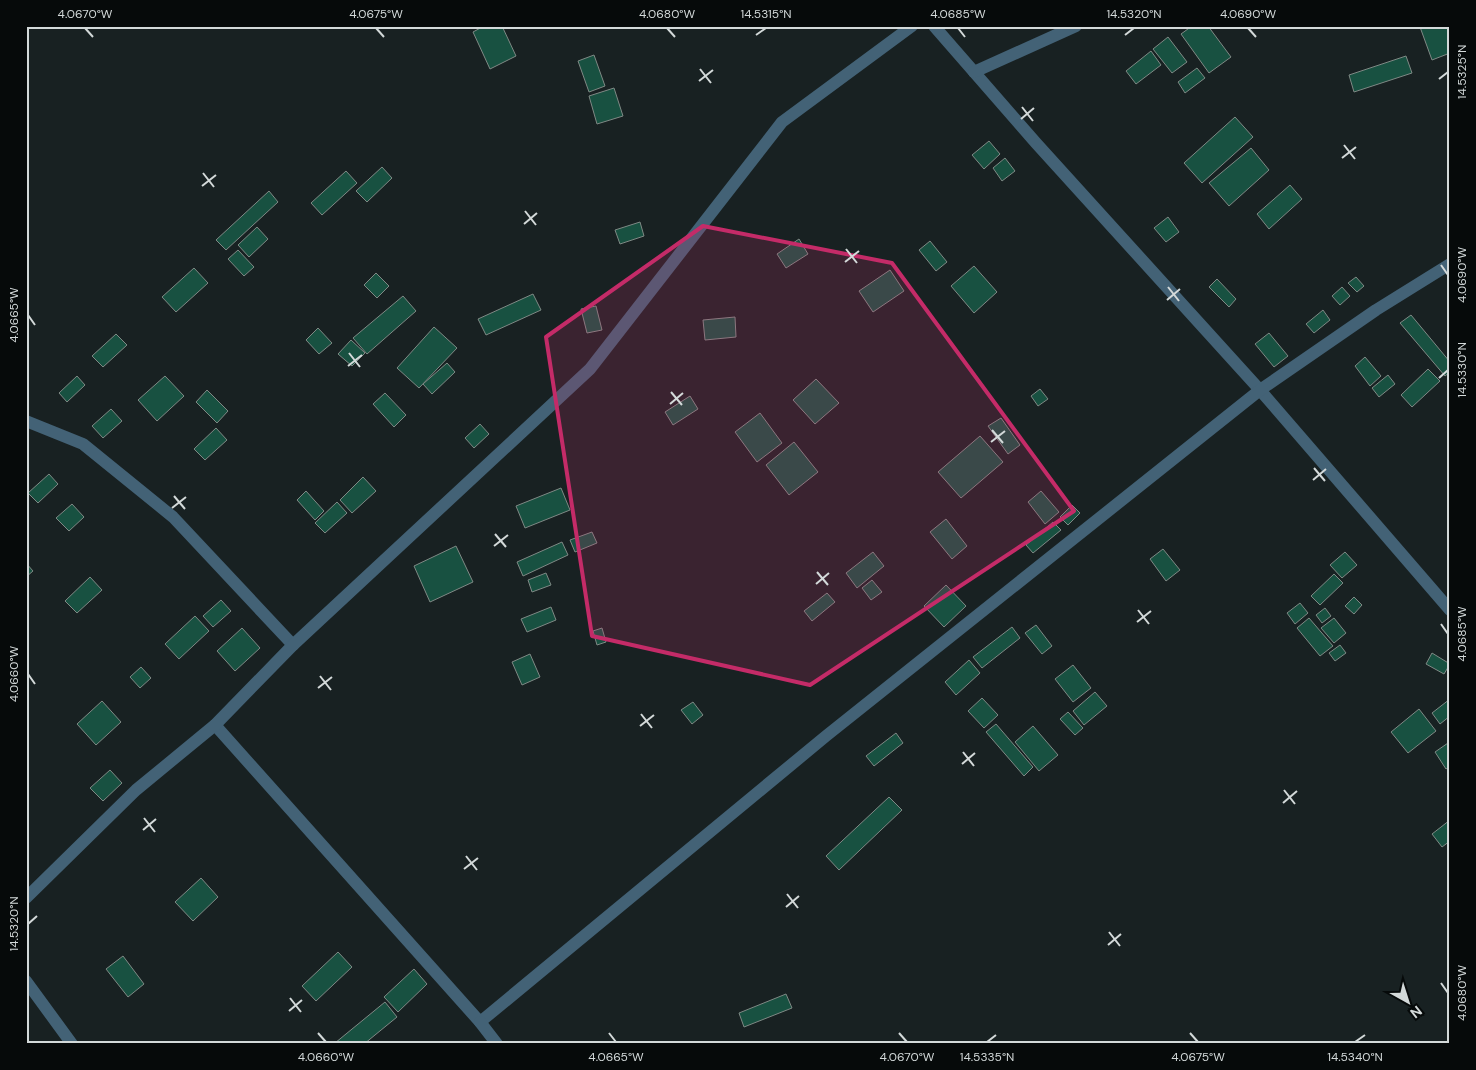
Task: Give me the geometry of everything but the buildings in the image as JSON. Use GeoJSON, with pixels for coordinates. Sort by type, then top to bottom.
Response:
{"type":"FeatureCollection","features":[{"type":"Feature","properties":{"kind":"street"},"geometry":{"type":"LineString","coordinates":[[26,898],[136,790],[215,726],[292,645],[590,369],[782,122],[912,26]]}},
{"type":"Feature","properties":{"kind":"street"},"geometry":{"type":"LineString","coordinates":[[934,26],[1036,143],[1260,390],[1450,610]]}},
{"type":"Feature","properties":{"kind":"street"},"geometry":{"type":"LineString","coordinates":[[974,72],[1076,26]]}},
{"type":"Feature","properties":{"kind":"street"},"geometry":{"type":"LineString","coordinates":[[480,1022],[826,736],[1260,390],[1376,310],[1450,264]]}},
{"type":"Feature","properties":{"kind":"street"},"geometry":{"type":"LineString","coordinates":[[26,421],[83,444],[172,517],[292,645]]}},
{"type":"Feature","properties":{"kind":"street"},"geometry":{"type":"LineString","coordinates":[[215,726],[480,1022],[497,1044]]}},
{"type":"Feature","properties":{"kind":"street"},"geometry":{"type":"LineString","coordinates":[[26,981],[72,1044]]}},
{"type":"Feature","properties":{"kind":"highlighted area"},"geometry":{"type":"Polygon","coordinates":[[[703,226],[892,263],[1074,511],[810,685],[592,636],[546,337],[703,226]]]}}]}
